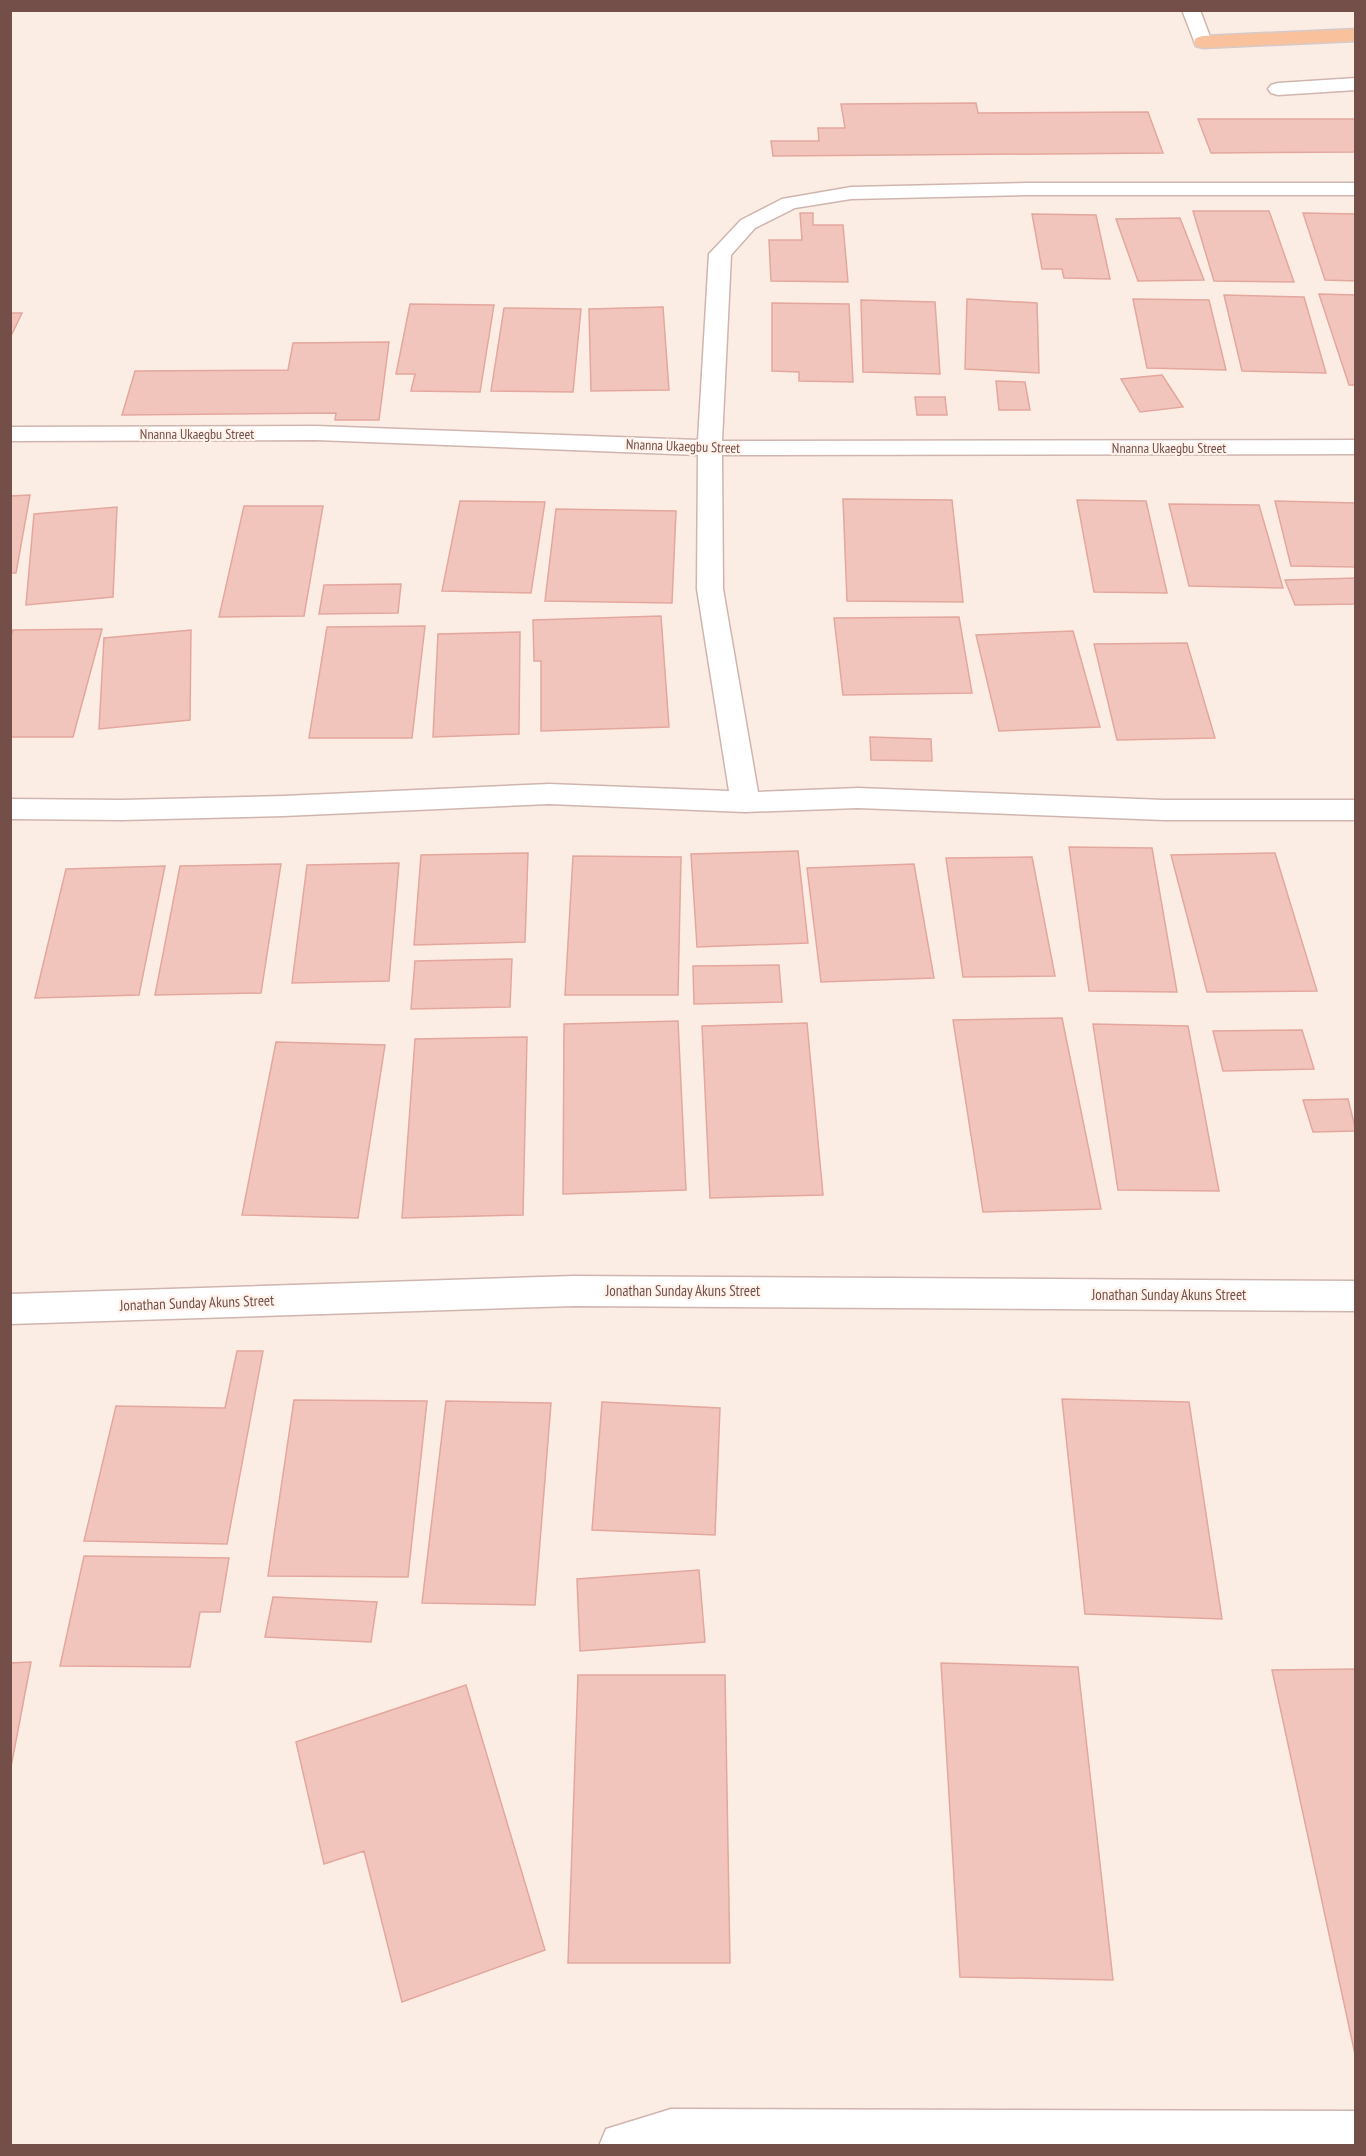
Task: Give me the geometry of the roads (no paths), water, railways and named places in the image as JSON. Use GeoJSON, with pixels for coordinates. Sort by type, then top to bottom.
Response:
{"type":"FeatureCollection","features":[{"type":"Feature","properties":{"kind":"main road"},"geometry":{"type":"LineString","coordinates":[[1203,42],[1356,35]]}},
{"type":"Feature","properties":{"kind":"street"},"geometry":{"type":"LineString","coordinates":[[1191,10],[1203,42]]}},
{"type":"Feature","properties":{"kind":"street"},"geometry":{"type":"LineString","coordinates":[[1278,88],[1356,84]]}},
{"type":"Feature","properties":{"kind":"street"},"geometry":{"type":"LineString","coordinates":[[745,802],[710,589],[710,448],[720,254],[748,224],[789,203],[851,193],[1026,189],[1356,189]]}},
{"type":"Feature","properties":{"kind":"street","name":"Nnanna Ukaegbu Street"},"geometry":{"type":"LineString","coordinates":[[10,434],[316,433],[710,448],[1356,447]]}},
{"type":"Feature","properties":{"kind":"street"},"geometry":{"type":"LineString","coordinates":[[10,809],[122,810],[284,806],[549,794],[745,802],[858,798],[1164,810],[1356,810]]}},
{"type":"Feature","properties":{"kind":"street","name":"Jonathan Sunday Akuns Street"},"geometry":{"type":"LineString","coordinates":[[10,1309],[574,1291],[1356,1296]]}},
{"type":"Feature","properties":{"kind":"street"},"geometry":{"type":"LineString","coordinates":[[623,2145],[671,2133],[1356,2135]]}}]}
